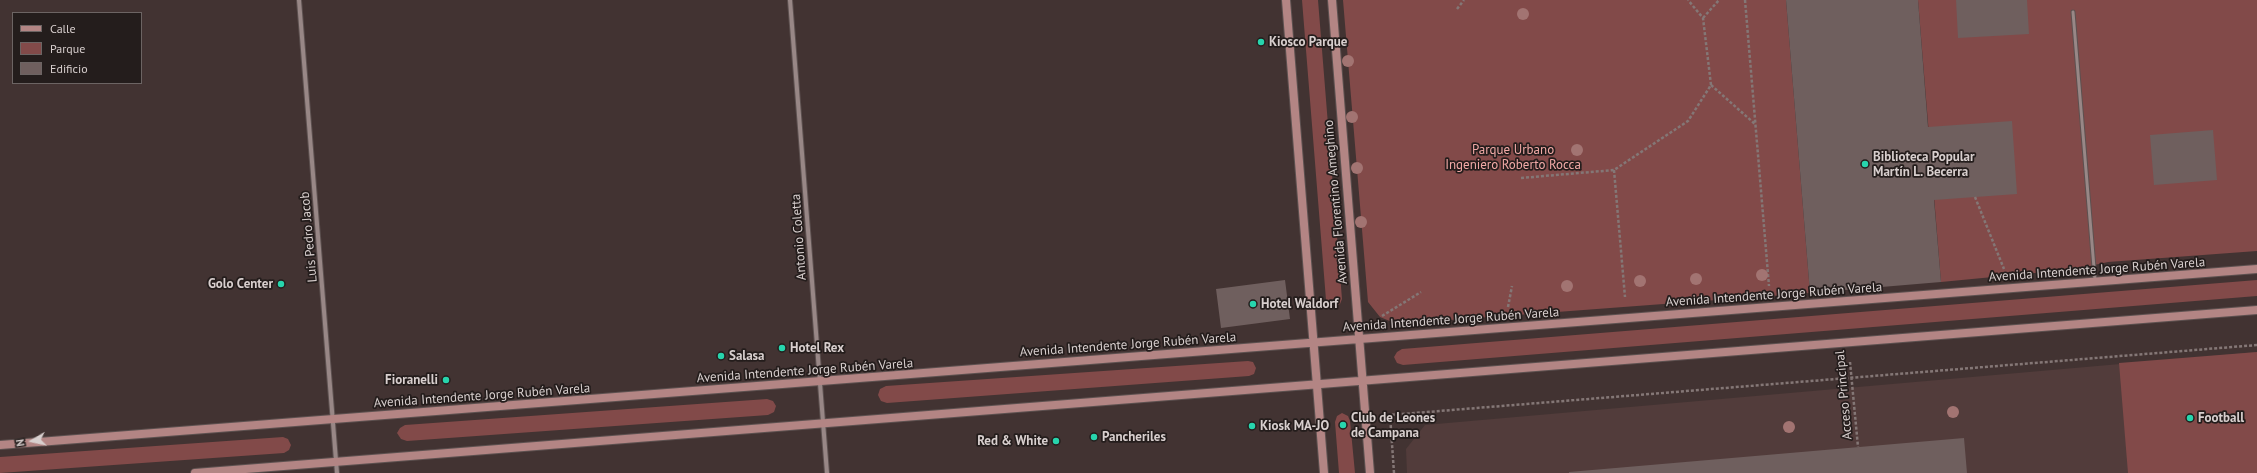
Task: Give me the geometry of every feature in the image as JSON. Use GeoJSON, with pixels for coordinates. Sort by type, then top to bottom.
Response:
{"type":"FeatureCollection","features":[{"type":"Feature","properties":{"kind":"main road"},"geometry":{"type":"LineString","coordinates":[[1286,0],[1324,473]]}},
{"type":"Feature","properties":{"kind":"main road","name":"Avenida Florentino Ameghino"},"geometry":{"type":"LineString","coordinates":[[1332,0],[1370,473]]}},
{"type":"Feature","properties":{"kind":"main road","name":"Avenida Intendente Jorge Rubén Varela"},"geometry":{"type":"LineString","coordinates":[[0,445],[2257,269]]}},
{"type":"Feature","properties":{"kind":"main road"},"geometry":{"type":"LineString","coordinates":[[195,473],[2257,310]]}},
{"type":"Feature","properties":{"kind":"street","name":"Luis Pedro Jacob"},"geometry":{"type":"LineString","coordinates":[[299,0],[337,473]]}},
{"type":"Feature","properties":{"kind":"street","name":"Antonio Coletta"},"geometry":{"type":"LineString","coordinates":[[790,0],[827,473]]}},
{"type":"Feature","properties":{"kind":"lane"},"geometry":{"type":"LineString","coordinates":[[2073,12],[2095,282]]}},
{"type":"Feature","properties":{"kind":"path"},"geometry":{"type":"LineString","coordinates":[[1457,9],[1464,0]]}},
{"type":"Feature","properties":{"kind":"path"},"geometry":{"type":"LineString","coordinates":[[1521,178],[1614,170],[1688,121],[1711,85],[1703,18],[1688,0]]}},
{"type":"Feature","properties":{"kind":"path"},"geometry":{"type":"LineString","coordinates":[[1703,18],[1719,0]]}},
{"type":"Feature","properties":{"kind":"path"},"geometry":{"type":"LineString","coordinates":[[1745,0],[1770,287]]}},
{"type":"Feature","properties":{"kind":"path"},"geometry":{"type":"LineString","coordinates":[[1711,85],[1755,124]]}},
{"type":"Feature","properties":{"kind":"path"},"geometry":{"type":"LineString","coordinates":[[1614,170],[1625,298]]}},
{"type":"Feature","properties":{"kind":"path"},"geometry":{"type":"LineString","coordinates":[[1975,197],[2004,270]]}},
{"type":"Feature","properties":{"kind":"path"},"geometry":{"type":"LineString","coordinates":[[1508,308],[1512,286]]}},
{"type":"Feature","properties":{"kind":"path"},"geometry":{"type":"LineString","coordinates":[[1380,317],[1421,292]]}},
{"type":"Feature","properties":{"kind":"path"},"geometry":{"type":"LineString","coordinates":[[1376,312],[1380,317],[1386,319]]}},
{"type":"Feature","properties":{"kind":"path","name":"Acceso Principal"},"geometry":{"type":"LineString","coordinates":[[1849,342],[1858,447]]}},
{"type":"Feature","properties":{"kind":"path"},"geometry":{"type":"LineString","coordinates":[[1394,473],[1390,415],[2257,345]]}},
{"type":"Feature","properties":{"kind":"shaded area"},"geometry":{"type":"Polygon","coordinates":[[[2257,352],[2257,473],[1407,473],[1406,449],[1425,425],[2257,352]]]}},
{"type":"Feature","properties":{"kind":"green space"},"geometry":{"type":"Polygon","coordinates":[[[1302,0],[1318,0],[1342,299],[1340,304],[1334,307],[1329,306],[1326,300],[1302,0]]]}},
{"type":"Feature","properties":{"kind":"green space","name":"Parque Urbano Ingeniero Roberto Rocca"},"geometry":{"type":"Polygon","coordinates":[[[1343,0],[1786,0],[1810,293],[1397,324],[1380,317],[1368,302],[1343,0]]]}},
{"type":"Feature","properties":{"kind":"green space"},"geometry":{"type":"Polygon","coordinates":[[[1918,0],[2257,0],[2257,251],[2108,262],[2076,269],[1941,282],[1918,0]]]}},
{"type":"Feature","properties":{"kind":"green space"},"geometry":{"type":"Polygon","coordinates":[[[2257,280],[2257,296],[1403,365],[1397,363],[1394,357],[1397,352],[1402,349],[2257,280]]]}},
{"type":"Feature","properties":{"kind":"green space","name":"Football"},"geometry":{"type":"Polygon","coordinates":[[[2257,352],[2257,473],[2128,473],[2119,363],[2257,352]]]}},
{"type":"Feature","properties":{"kind":"green space"},"geometry":{"type":"Polygon","coordinates":[[[1248,361],[1253,362],[1256,368],[1254,374],[1249,376],[887,403],[881,401],[878,395],[880,389],[886,386],[1248,361]]]}},
{"type":"Feature","properties":{"kind":"green space"},"geometry":{"type":"Polygon","coordinates":[[[767,399],[773,401],[776,406],[774,412],[768,415],[407,441],[401,439],[397,433],[400,428],[405,425],[767,399]]]}},
{"type":"Feature","properties":{"kind":"green space"},"geometry":{"type":"Polygon","coordinates":[[[1342,413],[1348,416],[1350,421],[1355,473],[1339,473],[1335,422],[1337,416],[1342,413]]]}},
{"type":"Feature","properties":{"kind":"green space"},"geometry":{"type":"Polygon","coordinates":[[[283,437],[288,439],[291,445],[289,450],[284,453],[0,473],[0,457],[283,437]]]}},
{"type":"Feature","properties":{"kind":"building","name":"Biblioteca Popular Martín L. Becerra"},"geometry":{"type":"Polygon","coordinates":[[[1786,0],[1918,0],[1928,127],[2012,121],[2017,194],[1934,200],[1941,282],[1810,293],[1786,0]]]}},
{"type":"Feature","properties":{"kind":"building"},"geometry":{"type":"Polygon","coordinates":[[[1956,0],[2027,0],[2029,34],[1958,38],[1956,0]]]}},
{"type":"Feature","properties":{"kind":"building"},"geometry":{"type":"Polygon","coordinates":[[[2213,130],[2217,180],[2154,185],[2150,135],[2213,130]]]}},
{"type":"Feature","properties":{"kind":"building","name":"Hotel Waldorf"},"geometry":{"type":"Polygon","coordinates":[[[1285,280],[1290,319],[1221,328],[1216,289],[1285,280]]]}},
{"type":"Feature","properties":{"kind":"building"},"geometry":{"type":"Polygon","coordinates":[[[1964,438],[1967,473],[1569,473],[1569,472],[1964,438]]]}},
{"type":"Feature","properties":{"kind":"place","name":"Kiosco Parque"},"geometry":{"type":"Point","coordinates":[1261,42]}},
{"type":"Feature","properties":{"kind":"place","name":"Biblioteca Popular Martín L. Becerra"},"geometry":{"type":"Point","coordinates":[1865,164]}},
{"type":"Feature","properties":{"kind":"place","name":"Golo Center"},"geometry":{"type":"Point","coordinates":[281,284]}},
{"type":"Feature","properties":{"kind":"place","name":"Hotel Waldorf"},"geometry":{"type":"Point","coordinates":[1253,304]}},
{"type":"Feature","properties":{"kind":"place","name":"Hotel Rex"},"geometry":{"type":"Point","coordinates":[782,348]}},
{"type":"Feature","properties":{"kind":"place","name":"Salasa"},"geometry":{"type":"Point","coordinates":[721,356]}},
{"type":"Feature","properties":{"kind":"place","name":"Fioranelli"},"geometry":{"type":"Point","coordinates":[446,380]}},
{"type":"Feature","properties":{"kind":"place","name":"Football"},"geometry":{"type":"Point","coordinates":[2190,418]}},
{"type":"Feature","properties":{"kind":"place","name":"Club de Leones de Campana"},"geometry":{"type":"Point","coordinates":[1343,425]}},
{"type":"Feature","properties":{"kind":"place","name":"Kiosk MA-JO"},"geometry":{"type":"Point","coordinates":[1252,426]}},
{"type":"Feature","properties":{"kind":"place","name":"Pancheriles"},"geometry":{"type":"Point","coordinates":[1094,437]}},
{"type":"Feature","properties":{"kind":"place","name":"Red & White"},"geometry":{"type":"Point","coordinates":[1056,441]}}]}
